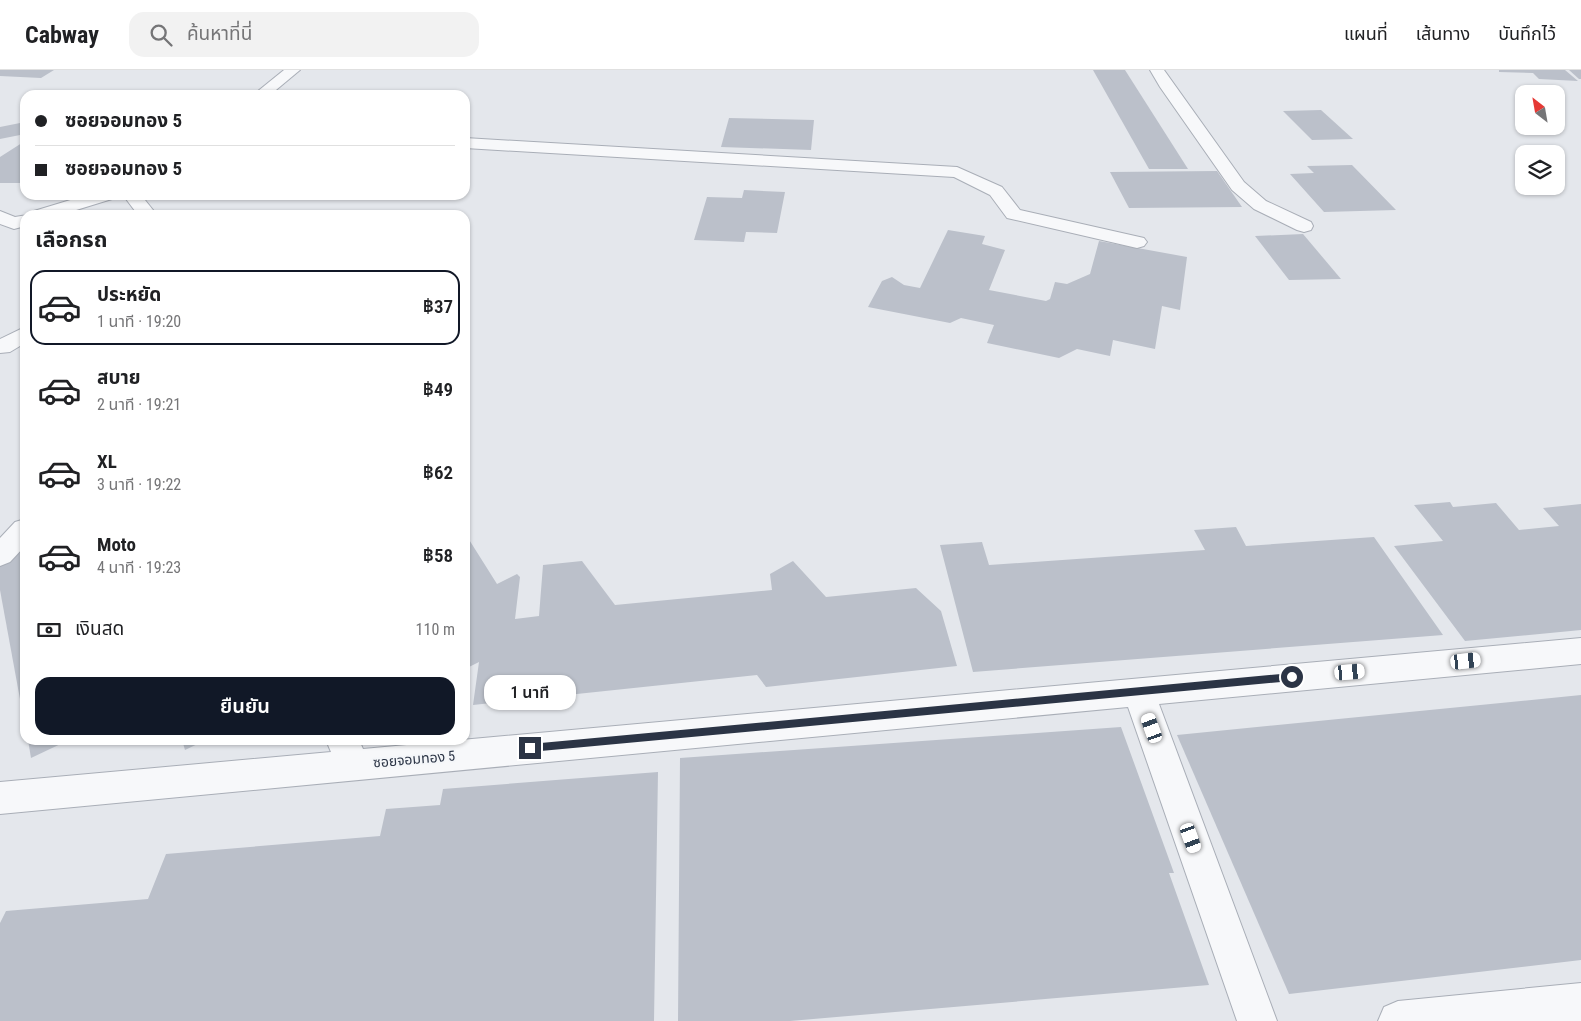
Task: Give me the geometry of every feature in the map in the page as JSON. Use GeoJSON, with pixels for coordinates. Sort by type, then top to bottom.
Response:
{"type":"FeatureCollection","features":[{"type":"Feature","properties":{"kind":"street"},"geometry":{"type":"LineString","coordinates":[[268,90],[294,70]]}},
{"type":"Feature","properties":{"kind":"street"},"geometry":{"type":"LineString","coordinates":[[1157,70],[1167,88],[1238,186],[1260,205],[1304,226]]}},
{"type":"Feature","properties":{"kind":"street"},"geometry":{"type":"LineString","coordinates":[[470,142],[958,172],[996,191],[1014,214],[1137,242]]}},
{"type":"Feature","properties":{"kind":"street"},"geometry":{"type":"LineString","coordinates":[[57,210],[90,200]]}},
{"type":"Feature","properties":{"kind":"street"},"geometry":{"type":"LineString","coordinates":[[136,200],[144,210]]}},
{"type":"Feature","properties":{"kind":"street"},"geometry":{"type":"LineString","coordinates":[[0,218],[14,223],[20,221]]}},
{"type":"Feature","properties":{"kind":"street"},"geometry":{"type":"LineString","coordinates":[[2,348],[20,337]]}},
{"type":"Feature","properties":{"kind":"street"},"geometry":{"type":"LineString","coordinates":[[0,555],[20,534]]}},
{"type":"Feature","properties":{"kind":"street","name":"ซอยจอมทอง 5"},"geometry":{"type":"LineString","coordinates":[[470,743],[1138,692],[1581,651]]}},
{"type":"Feature","properties":{"kind":"street"},"geometry":{"type":"LineString","coordinates":[[1138,692],[1257,1021]]}},
{"type":"Feature","properties":{"kind":"street","name":"ซอยจอมทอง 5"},"geometry":{"type":"LineString","coordinates":[[0,798],[347,752],[439,745]]}},
{"type":"Feature","properties":{"kind":"street"},"geometry":{"type":"LineString","coordinates":[[1398,1021],[1581,1004]]}},
{"type":"Feature","properties":{"kind":"building"},"geometry":{"type":"Polygon","coordinates":[[[0,70],[54,70],[41,78],[0,76],[0,70]]]}},
{"type":"Feature","properties":{"kind":"building"},"geometry":{"type":"Polygon","coordinates":[[[1093,70],[1125,70],[1188,169],[1149,169],[1093,70]]]}},
{"type":"Feature","properties":{"kind":"building"},"geometry":{"type":"Polygon","coordinates":[[[1499,70],[1565,70],[1578,81],[1539,79],[1533,73],[1499,72],[1499,70]]]}},
{"type":"Feature","properties":{"kind":"building"},"geometry":{"type":"Polygon","coordinates":[[[1569,70],[1581,70],[1581,79],[1579,79],[1569,70]]]}},
{"type":"Feature","properties":{"kind":"building"},"geometry":{"type":"Polygon","coordinates":[[[1321,110],[1353,139],[1312,140],[1283,111],[1321,110]]]}},
{"type":"Feature","properties":{"kind":"building"},"geometry":{"type":"Polygon","coordinates":[[[729,118],[814,120],[811,150],[721,147],[729,118]]]}},
{"type":"Feature","properties":{"kind":"building"},"geometry":{"type":"Polygon","coordinates":[[[20,123],[20,135],[0,139],[0,127],[20,123]]]}},
{"type":"Feature","properties":{"kind":"building"},"geometry":{"type":"Polygon","coordinates":[[[20,144],[20,183],[0,183],[0,157],[20,144]]]}},
{"type":"Feature","properties":{"kind":"building"},"geometry":{"type":"Polygon","coordinates":[[[1352,165],[1396,210],[1324,212],[1290,174],[1314,173],[1307,166],[1352,165]]]}},
{"type":"Feature","properties":{"kind":"building"},"geometry":{"type":"Polygon","coordinates":[[[1217,171],[1242,207],[1129,208],[1110,172],[1217,171]]]}},
{"type":"Feature","properties":{"kind":"building"},"geometry":{"type":"Polygon","coordinates":[[[744,190],[785,192],[777,233],[746,232],[744,242],[694,240],[707,197],[742,198],[744,190]]]}},
{"type":"Feature","properties":{"kind":"building"},"geometry":{"type":"Polygon","coordinates":[[[948,230],[985,236],[982,244],[1005,250],[989,290],[1046,301],[1050,299],[1055,282],[1067,284],[1090,274],[1099,241],[1187,257],[1180,310],[1162,306],[1155,349],[1113,340],[1110,356],[1077,349],[1059,358],[987,343],[994,325],[961,318],[950,323],[868,307],[882,281],[892,277],[904,285],[920,288],[948,230]]]}},
{"type":"Feature","properties":{"kind":"building"},"geometry":{"type":"Polygon","coordinates":[[[1303,234],[1341,279],[1289,280],[1255,236],[1303,234]]]}},
{"type":"Feature","properties":{"kind":"building"},"geometry":{"type":"Polygon","coordinates":[[[1450,502],[1453,507],[1496,503],[1519,530],[1559,526],[1543,508],[1581,504],[1581,630],[1465,641],[1394,546],[1443,541],[1414,505],[1450,502]]]}},
{"type":"Feature","properties":{"kind":"building"},"geometry":{"type":"Polygon","coordinates":[[[1236,527],[1246,546],[1374,537],[1443,635],[973,672],[940,545],[982,542],[989,565],[1205,550],[1194,530],[1236,527]]]}},
{"type":"Feature","properties":{"kind":"building"},"geometry":{"type":"Polygon","coordinates":[[[470,541],[497,584],[517,574],[520,577],[515,619],[539,616],[543,565],[582,561],[615,605],[772,590],[770,574],[793,561],[826,597],[916,588],[941,611],[957,666],[766,687],[757,675],[473,705],[479,662],[470,666],[470,541]]]}},
{"type":"Feature","properties":{"kind":"building"},"geometry":{"type":"Polygon","coordinates":[[[20,553],[20,699],[0,590],[0,561],[20,553]]]}},
{"type":"Feature","properties":{"kind":"building"},"geometry":{"type":"Polygon","coordinates":[[[1581,695],[1581,960],[1289,994],[1177,735],[1581,695]]]}},
{"type":"Feature","properties":{"kind":"building"},"geometry":{"type":"Polygon","coordinates":[[[1121,727],[1174,873],[1169,873],[1209,985],[790,1021],[678,1021],[680,758],[1121,727]]]}},
{"type":"Feature","properties":{"kind":"building"},"geometry":{"type":"Polygon","coordinates":[[[29,745],[58,745],[31,758],[29,745]]]}},
{"type":"Feature","properties":{"kind":"building"},"geometry":{"type":"Polygon","coordinates":[[[184,745],[196,745],[185,750],[184,745]]]}},
{"type":"Feature","properties":{"kind":"building"},"geometry":{"type":"Polygon","coordinates":[[[658,772],[654,1021],[0,1021],[0,923],[6,911],[148,899],[166,854],[380,836],[386,809],[440,805],[443,789],[658,772]]]}},
{"type":"Feature","properties":{"kind":"route"},"geometry":{"type":"LineString","coordinates":[[530,748],[1292,677]]}}]}
